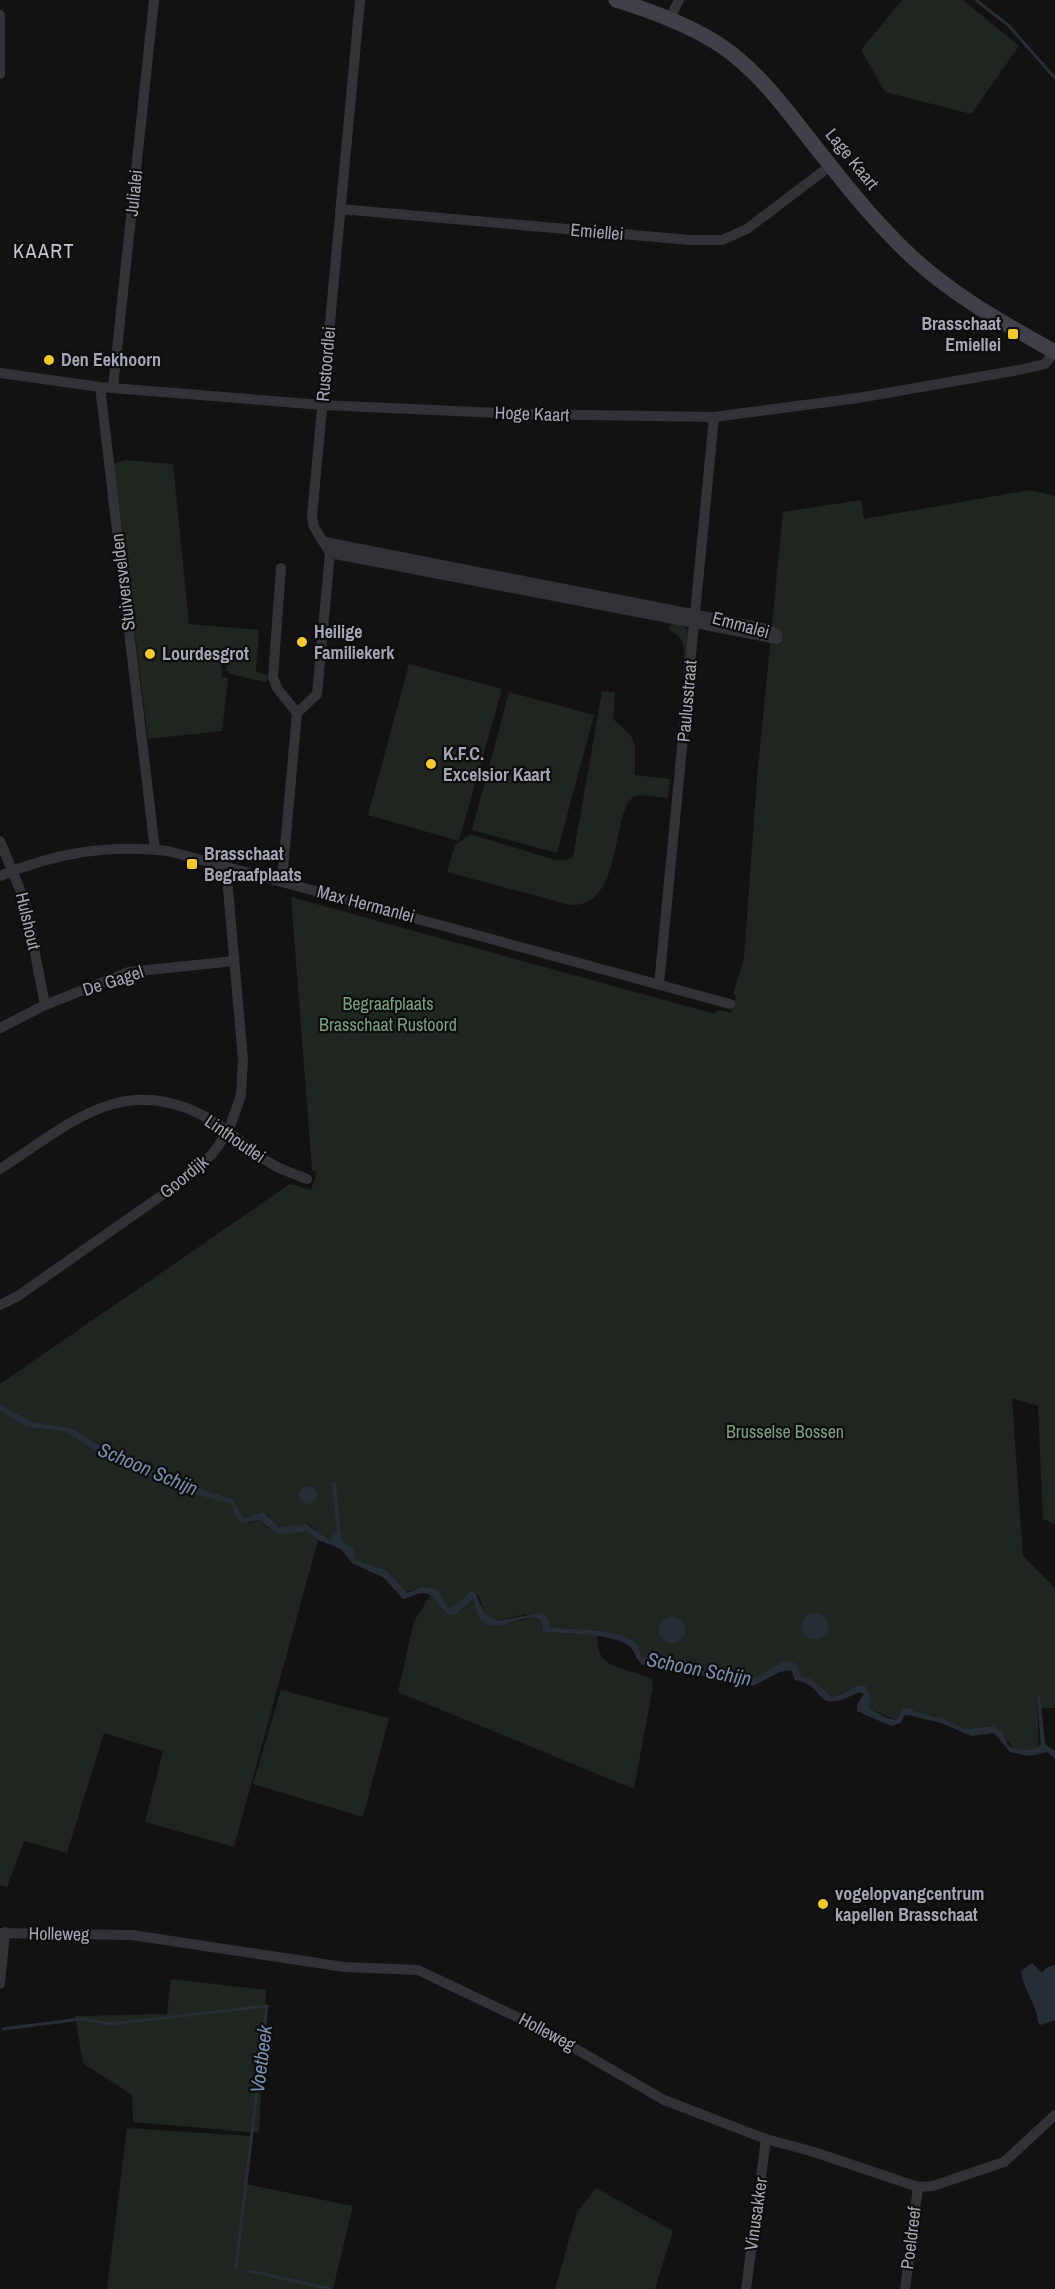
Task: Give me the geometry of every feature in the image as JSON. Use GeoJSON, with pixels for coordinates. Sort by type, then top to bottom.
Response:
{"type":"FeatureCollection","features":[{"type":"Feature","properties":{"kind":"street","name":"Julialei"},"geometry":{"type":"LineString","coordinates":[[113,387],[154,0]]}},
{"type":"Feature","properties":{"kind":"street","name":"Rustoordlei"},"geometry":{"type":"LineString","coordinates":[[297,714],[317,694],[330,553],[314,527],[312,516],[360,0]]}},
{"type":"Feature","properties":{"kind":"street","name":"Lage Kaart"},"geometry":{"type":"LineString","coordinates":[[616,0],[670,18],[719,45],[736,58],[790,113],[830,166],[881,225],[920,264],[982,310],[1054,352]]}},
{"type":"Feature","properties":{"kind":"street"},"geometry":{"type":"LineString","coordinates":[[670,18],[679,0]]}},
{"type":"Feature","properties":{"kind":"street"},"geometry":{"type":"LineString","coordinates":[[0,15],[0,74]]}},
{"type":"Feature","properties":{"kind":"street","name":"Emiellei"},"geometry":{"type":"LineString","coordinates":[[340,210],[690,240],[722,240],[747,229],[830,166]]}},
{"type":"Feature","properties":{"kind":"street","name":"Hoge Kaart"},"geometry":{"type":"LineString","coordinates":[[0,373],[100,387],[323,405],[523,414],[714,417],[858,398],[1019,370],[1045,364],[1054,352]]}},
{"type":"Feature","properties":{"kind":"street","name":"Stuiversvelden"},"geometry":{"type":"LineString","coordinates":[[100,387],[155,850]]}},
{"type":"Feature","properties":{"kind":"street","name":"Paulusstraat"},"geometry":{"type":"LineString","coordinates":[[659,985],[714,417]]}},
{"type":"Feature","properties":{"kind":"street","name":"Emmalei"},"geometry":{"type":"LineString","coordinates":[[325,542],[695,619],[777,639],[777,634],[768,629],[695,619],[330,553]]}},
{"type":"Feature","properties":{"kind":"street"},"geometry":{"type":"LineString","coordinates":[[281,568],[273,677],[277,688],[297,714],[282,880]]}},
{"type":"Feature","properties":{"kind":"street","name":"Hulshout"},"geometry":{"type":"LineString","coordinates":[[0,841],[29,917],[45,1005]]}},
{"type":"Feature","properties":{"kind":"street","name":"Max Hermanlei"},"geometry":{"type":"LineString","coordinates":[[0,876],[44,860],[87,850],[128,848],[155,850],[282,880],[730,1004]]}},
{"type":"Feature","properties":{"kind":"street","name":"Goordijk"},"geometry":{"type":"LineString","coordinates":[[0,1305],[18,1296],[189,1178],[213,1153],[228,1132],[236,1112],[243,1077],[226,866]]}},
{"type":"Feature","properties":{"kind":"street","name":"De Gagel"},"geometry":{"type":"LineString","coordinates":[[0,1028],[45,1005],[129,972],[234,960]]}},
{"type":"Feature","properties":{"kind":"street","name":"Linthoutlei"},"geometry":{"type":"LineString","coordinates":[[0,1169],[71,1120],[102,1106],[150,1101],[182,1107],[212,1120],[269,1163],[307,1179]]}},
{"type":"Feature","properties":{"kind":"street"},"geometry":{"type":"LineString","coordinates":[[0,1984],[3,1933]]}},
{"type":"Feature","properties":{"kind":"street","name":"Holleweg"},"geometry":{"type":"LineString","coordinates":[[3,1933],[132,1935],[344,1967],[418,1970],[538,2027],[664,2100],[766,2139],[814,2152],[918,2187],[933,2186],[1004,2162],[1055,2115]]}},
{"type":"Feature","properties":{"kind":"street","name":"Vinusakker"},"geometry":{"type":"LineString","coordinates":[[746,2289],[766,2139]]}},
{"type":"Feature","properties":{"kind":"street","name":"Poeldreef"},"geometry":{"type":"LineString","coordinates":[[905,2289],[918,2187]]}},
{"type":"Feature","properties":{"kind":"green space"},"geometry":{"type":"Polygon","coordinates":[[[902,0],[963,0],[1019,46],[971,114],[885,92],[861,50],[902,0]]]}},
{"type":"Feature","properties":{"kind":"green space"},"geometry":{"type":"Polygon","coordinates":[[[125,460],[173,464],[189,624],[259,630],[256,672],[267,675],[268,680],[264,682],[231,674],[226,670],[227,661],[221,660],[222,677],[228,678],[222,731],[148,739],[114,464],[125,460]]]}},
{"type":"Feature","properties":{"kind":"green space","name":"Brusselse Bossen"},"geometry":{"type":"Polygon","coordinates":[[[1030,490],[1055,496],[1055,1524],[1043,1519],[1038,1406],[1012,1398],[1023,1556],[1055,1588],[1055,1708],[1041,1708],[1040,1695],[1037,1696],[1039,1747],[1029,1751],[1016,1749],[994,1726],[965,1729],[936,1716],[903,1711],[895,1720],[869,1708],[871,1697],[865,1685],[856,1686],[832,1697],[808,1678],[800,1676],[791,1661],[778,1665],[756,1678],[733,1669],[701,1670],[686,1659],[668,1660],[655,1656],[641,1658],[637,1648],[628,1640],[603,1631],[550,1628],[547,1621],[525,1614],[497,1621],[484,1613],[479,1596],[470,1592],[459,1603],[448,1608],[438,1589],[423,1587],[405,1592],[386,1570],[357,1561],[354,1558],[354,1551],[325,1537],[310,1525],[286,1527],[276,1525],[268,1515],[261,1513],[243,1518],[233,1499],[201,1489],[179,1476],[153,1471],[141,1459],[115,1454],[71,1428],[32,1422],[0,1404],[0,1384],[290,1184],[311,1190],[317,1172],[312,1170],[291,897],[715,1014],[718,1010],[731,1013],[736,995],[733,994],[744,958],[757,778],[783,512],[861,500],[864,519],[1030,490]]]}},
{"type":"Feature","properties":{"kind":"green space"},"geometry":{"type":"Polygon","coordinates":[[[671,622],[685,627],[688,633],[685,671],[683,671],[684,647],[679,637],[669,630],[671,622]]]}},
{"type":"Feature","properties":{"kind":"green space","name":"K.F.C. Excelsior Kaart"},"geometry":{"type":"Polygon","coordinates":[[[409,664],[502,689],[459,841],[368,815],[409,664]]]}},
{"type":"Feature","properties":{"kind":"green space"},"geometry":{"type":"Polygon","coordinates":[[[602,691],[615,692],[613,719],[631,736],[635,746],[635,775],[670,779],[668,798],[636,796],[628,803],[609,874],[600,890],[588,902],[570,905],[447,872],[455,845],[470,834],[555,860],[566,860],[573,857],[602,691]]]}},
{"type":"Feature","properties":{"kind":"green space"},"geometry":{"type":"Polygon","coordinates":[[[509,692],[594,715],[557,853],[472,830],[509,692]]]}},
{"type":"Feature","properties":{"kind":"green space"},"geometry":{"type":"Polygon","coordinates":[[[0,1411],[27,1427],[64,1431],[107,1458],[128,1459],[151,1478],[182,1483],[194,1493],[233,1504],[234,1515],[249,1523],[261,1520],[267,1528],[306,1530],[318,1540],[234,1847],[145,1822],[163,1751],[104,1733],[67,1853],[24,1841],[7,1887],[0,1885],[0,1411]]]}},
{"type":"Feature","properties":{"kind":"green space"},"geometry":{"type":"Polygon","coordinates":[[[430,1596],[436,1598],[445,1613],[473,1599],[478,1615],[496,1626],[531,1618],[541,1621],[543,1632],[597,1635],[598,1648],[608,1662],[652,1680],[653,1686],[634,1789],[398,1692],[414,1621],[430,1596]]]}},
{"type":"Feature","properties":{"kind":"green space"},"geometry":{"type":"Polygon","coordinates":[[[281,1690],[389,1718],[363,1817],[253,1784],[281,1690]]]}},
{"type":"Feature","properties":{"kind":"green space"},"geometry":{"type":"Polygon","coordinates":[[[171,1979],[266,1990],[259,2133],[133,2122],[132,2095],[83,2063],[75,2016],[167,2014],[171,1979]]]}},
{"type":"Feature","properties":{"kind":"green space"},"geometry":{"type":"Polygon","coordinates":[[[127,2128],[250,2136],[246,2184],[353,2206],[333,2289],[107,2289],[127,2128]]]}},
{"type":"Feature","properties":{"kind":"green space"},"geometry":{"type":"Polygon","coordinates":[[[596,2188],[673,2231],[655,2289],[555,2289],[577,2212],[596,2188]]]}},
{"type":"Feature","properties":{"kind":"water","name":"Schoon Schijn"},"geometry":{"type":"Polygon","coordinates":[[[0,1404],[32,1422],[71,1428],[114,1454],[126,1454],[141,1459],[153,1471],[179,1476],[201,1489],[233,1499],[243,1518],[263,1512],[279,1527],[306,1524],[330,1540],[337,1531],[332,1487],[332,1483],[336,1482],[341,1542],[353,1548],[355,1560],[386,1570],[407,1593],[421,1587],[438,1589],[448,1608],[459,1603],[470,1592],[475,1592],[484,1613],[497,1621],[540,1613],[547,1617],[550,1628],[596,1630],[621,1636],[638,1645],[641,1658],[655,1656],[668,1660],[685,1659],[701,1670],[733,1669],[756,1678],[781,1662],[791,1661],[797,1665],[800,1676],[811,1679],[832,1697],[865,1685],[871,1697],[869,1708],[887,1718],[896,1720],[903,1709],[910,1708],[915,1712],[942,1718],[965,1729],[994,1726],[1002,1731],[1008,1745],[1020,1750],[1029,1750],[1041,1745],[1037,1696],[1040,1695],[1045,1744],[1055,1751],[1055,1759],[1047,1752],[1029,1756],[1010,1752],[994,1733],[971,1736],[941,1723],[909,1715],[904,1716],[901,1723],[891,1726],[857,1711],[857,1705],[864,1694],[859,1692],[844,1699],[826,1701],[806,1683],[795,1680],[791,1670],[780,1672],[753,1686],[724,1673],[709,1676],[696,1675],[676,1664],[665,1668],[652,1662],[642,1665],[626,1643],[604,1637],[543,1632],[541,1621],[533,1618],[502,1625],[487,1624],[480,1618],[473,1599],[456,1614],[449,1615],[428,1594],[420,1593],[403,1599],[384,1578],[352,1563],[341,1549],[318,1540],[306,1530],[282,1533],[266,1526],[261,1520],[241,1523],[234,1515],[232,1504],[198,1495],[182,1483],[151,1478],[128,1459],[107,1458],[64,1431],[27,1427],[0,1411],[0,1404]]]}},
{"type":"Feature","properties":{"kind":"water"},"geometry":{"type":"Polygon","coordinates":[[[308,1486],[314,1489],[317,1495],[314,1501],[308,1504],[302,1501],[299,1495],[302,1489],[308,1486]]]}},
{"type":"Feature","properties":{"kind":"water"},"geometry":{"type":"Polygon","coordinates":[[[815,1613],[824,1617],[828,1626],[824,1635],[815,1639],[806,1635],[802,1626],[806,1617],[815,1613]]]}},
{"type":"Feature","properties":{"kind":"water"},"geometry":{"type":"Polygon","coordinates":[[[672,1617],[682,1620],[685,1630],[682,1640],[672,1643],[662,1640],[659,1630],[662,1620],[672,1617]]]}},
{"type":"Feature","properties":{"kind":"water"},"geometry":{"type":"Polygon","coordinates":[[[1032,1963],[1042,1973],[1046,1968],[1055,1965],[1055,2020],[1041,2025],[1021,1971],[1032,1963]]]}},
{"type":"Feature","properties":{"kind":"waterway"},"geometry":{"type":"LineString","coordinates":[[976,0],[1008,25],[1055,78]]}},
{"type":"Feature","properties":{"kind":"waterway","name":"Voetbeek"},"geometry":{"type":"LineString","coordinates":[[3,2029],[81,2019],[110,2024],[267,2006],[236,2268]]}},
{"type":"Feature","properties":{"kind":"waterway","name":"Voetbeek"},"geometry":{"type":"LineString","coordinates":[[250,2271],[330,2289]]}},
{"type":"Feature","properties":{"kind":"place","name":"Brasschaat Emiellei"},"geometry":{"type":"Point","coordinates":[1013,334]}},
{"type":"Feature","properties":{"kind":"place","name":"Den Eekhoorn"},"geometry":{"type":"Point","coordinates":[49,360]}},
{"type":"Feature","properties":{"kind":"place","name":"Heilige Familiekerk"},"geometry":{"type":"Point","coordinates":[302,642]}},
{"type":"Feature","properties":{"kind":"place","name":"Lourdesgrot"},"geometry":{"type":"Point","coordinates":[150,654]}},
{"type":"Feature","properties":{"kind":"place","name":"K.F.C. Excelsior Kaart"},"geometry":{"type":"Point","coordinates":[431,764]}},
{"type":"Feature","properties":{"kind":"place","name":"Brasschaat Begraafplaats"},"geometry":{"type":"Point","coordinates":[192,864]}},
{"type":"Feature","properties":{"kind":"place","name":"vogelopvangcentrum kapellen Brasschaat"},"geometry":{"type":"Point","coordinates":[823,1904]}},
{"type":"Feature","properties":{"kind":"district","name":"KAART"},"geometry":{"type":"Point","coordinates":[44,251]}},
{"type":"Feature","properties":{"kind":"park label","name":"Begraafplaats Brasschaat Rustoord"},"geometry":{"type":"Point","coordinates":[388,1014]}}]}
